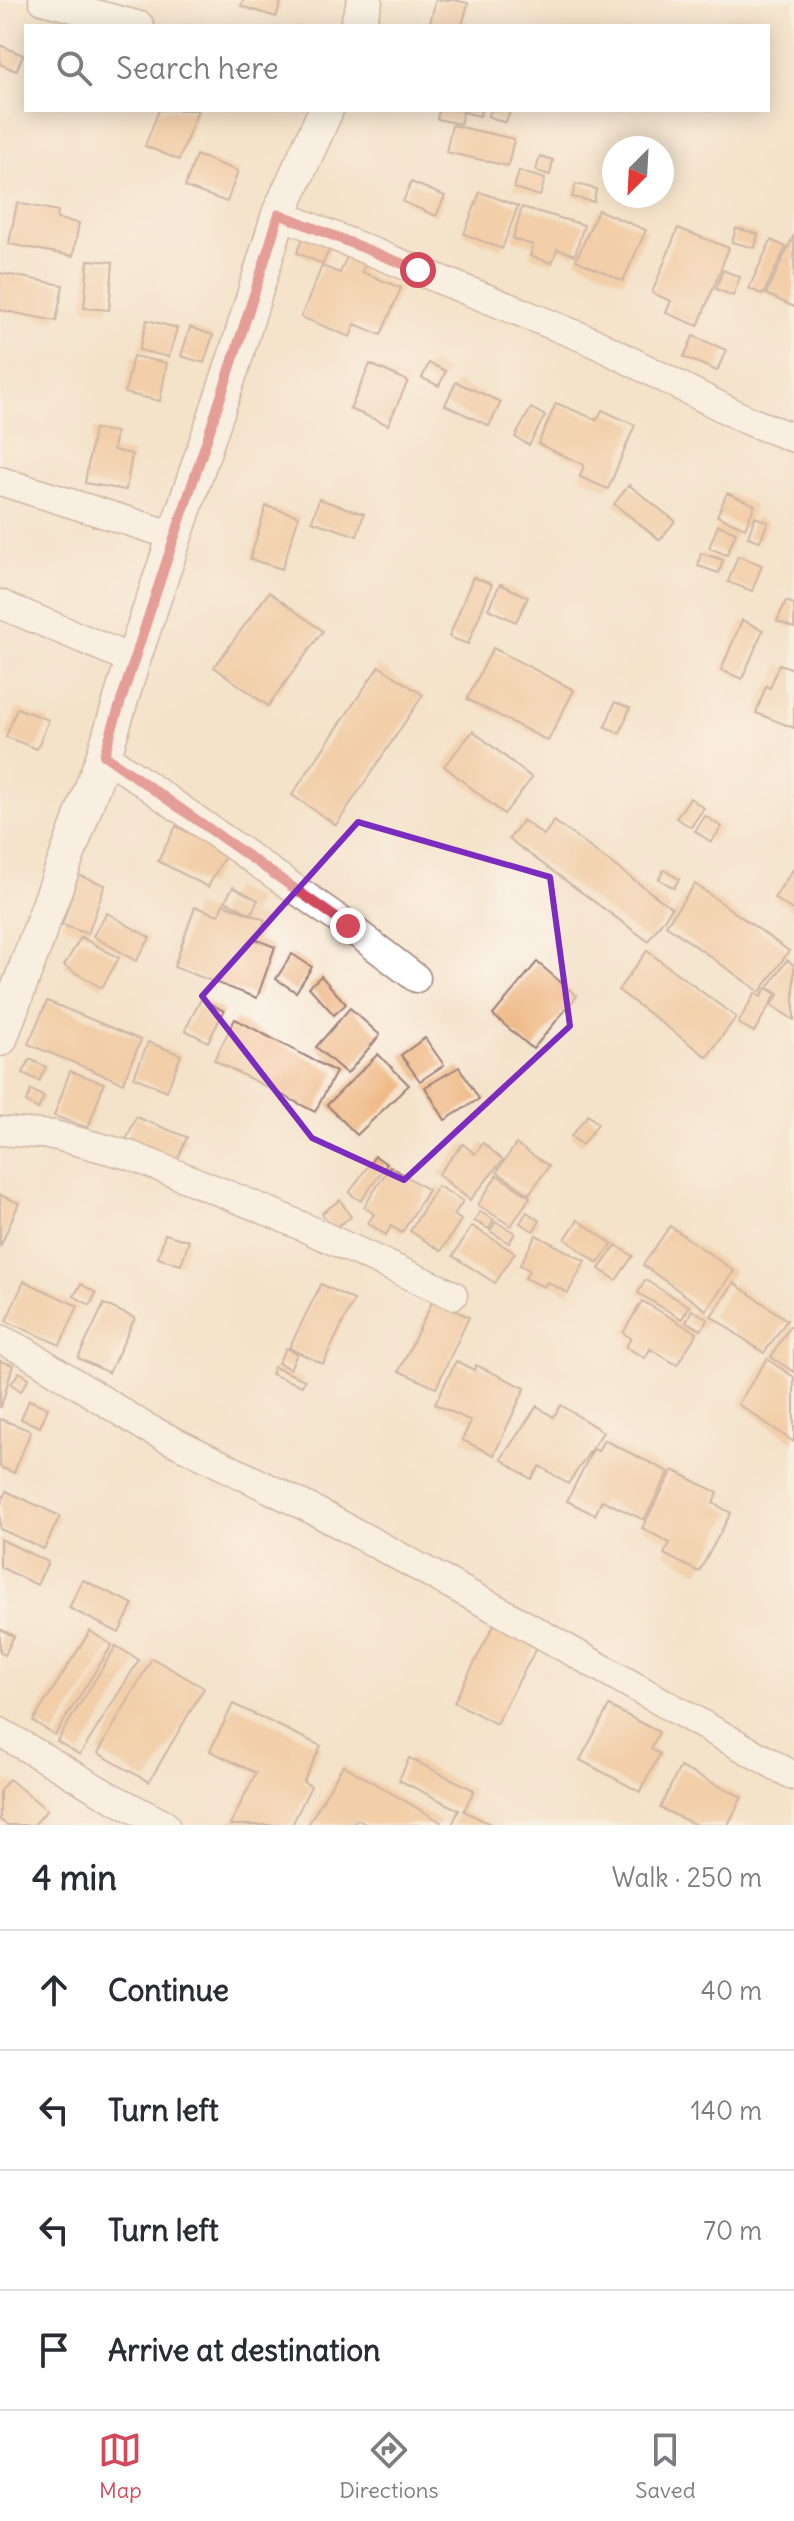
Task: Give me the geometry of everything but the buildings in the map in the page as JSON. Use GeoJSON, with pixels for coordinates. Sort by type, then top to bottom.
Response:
{"type":"FeatureCollection","features":[{"type":"Feature","properties":{"kind":"street"},"geometry":{"type":"LineString","coordinates":[[43,0],[133,24]]}},
{"type":"Feature","properties":{"kind":"street"},"geometry":{"type":"LineString","coordinates":[[358,24],[365,0]]}},
{"type":"Feature","properties":{"kind":"street"},"geometry":{"type":"LineString","coordinates":[[0,1039],[104,755],[235,358],[279,214],[325,112]]}},
{"type":"Feature","properties":{"kind":"street"},"geometry":{"type":"LineString","coordinates":[[279,214],[589,340],[749,421],[794,438]]}},
{"type":"Feature","properties":{"kind":"street"},"geometry":{"type":"LineString","coordinates":[[0,481],[175,536]]}},
{"type":"Feature","properties":{"kind":"street"},"geometry":{"type":"LineString","coordinates":[[0,604],[133,660]]}},
{"type":"Feature","properties":{"kind":"street"},"geometry":{"type":"LineString","coordinates":[[104,755],[348,926],[416,978]]}},
{"type":"Feature","properties":{"kind":"street"},"geometry":{"type":"LineString","coordinates":[[0,1131],[54,1135],[132,1156],[275,1214],[453,1295]]}},
{"type":"Feature","properties":{"kind":"street"},"geometry":{"type":"LineString","coordinates":[[0,1339],[145,1427],[317,1512],[794,1776]]}},
{"type":"Feature","properties":{"kind":"street"},"geometry":{"type":"LineString","coordinates":[[0,1732],[165,1825]]}},
{"type":"Feature","properties":{"kind":"highlighted area"},"geometry":{"type":"Polygon","coordinates":[[[358,822],[550,877],[570,1026],[404,1180],[312,1138],[202,996],[358,822]]]}},
{"type":"Feature","properties":{"kind":"route"},"geometry":{"type":"LineString","coordinates":[[348,926],[104,755],[235,358],[279,214],[418,270]]}}]}
